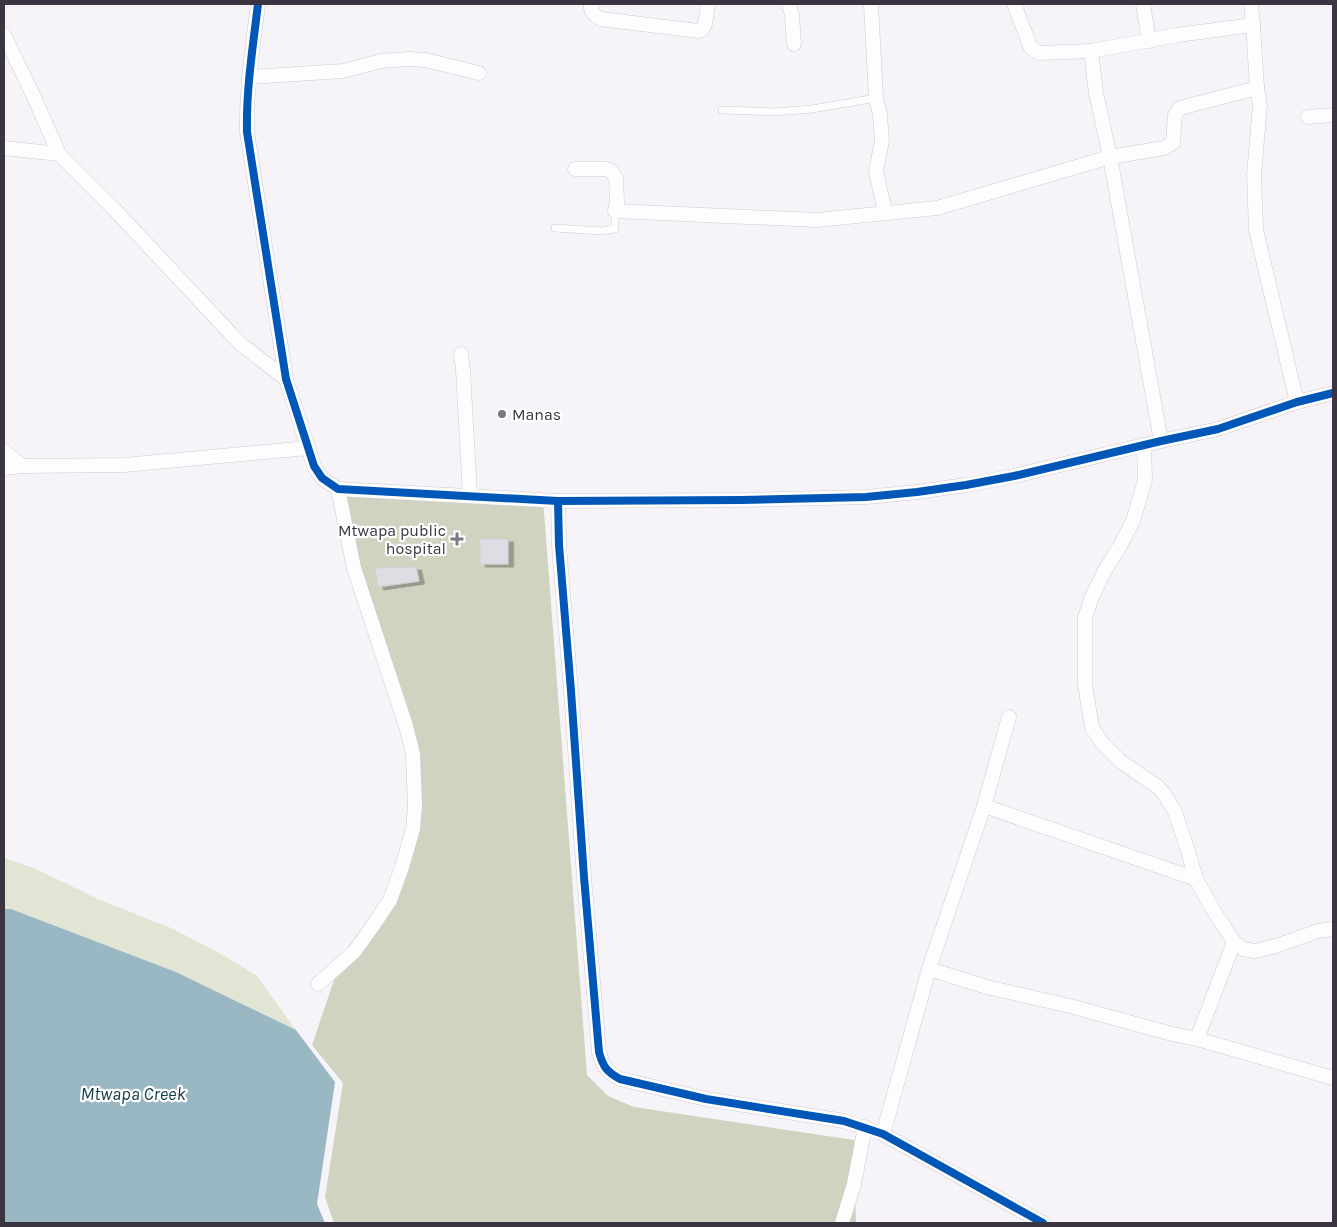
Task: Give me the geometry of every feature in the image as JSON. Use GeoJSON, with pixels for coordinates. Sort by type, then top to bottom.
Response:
{"type":"FeatureCollection","features":[{"type":"Feature","properties":{"kind":"street"},"geometry":{"type":"LineString","coordinates":[[258,4],[249,78],[247,132],[286,379],[314,466],[322,478],[338,489],[558,501],[875,497],[966,485],[1014,476],[1218,429],[1297,402],[1333,393]]}},
{"type":"Feature","properties":{"kind":"street"},"geometry":{"type":"LineString","coordinates":[[591,4],[590,8],[594,15],[601,19],[698,31],[702,30],[705,24],[708,4]]}},
{"type":"Feature","properties":{"kind":"street"},"geometry":{"type":"LineString","coordinates":[[789,4],[792,15],[794,44]]}},
{"type":"Feature","properties":{"kind":"street"},"geometry":{"type":"LineString","coordinates":[[871,4],[876,98],[880,115],[882,141],[876,171],[885,212]]}},
{"type":"Feature","properties":{"kind":"street"},"geometry":{"type":"LineString","coordinates":[[1014,4],[1031,48],[1039,53],[1091,51],[1177,35],[1253,26]]}},
{"type":"Feature","properties":{"kind":"street"},"geometry":{"type":"LineString","coordinates":[[1143,4],[1149,40]]}},
{"type":"Feature","properties":{"kind":"street"},"geometry":{"type":"LineString","coordinates":[[1251,4],[1256,88],[1260,105],[1254,174],[1256,230],[1297,402]]}},
{"type":"Feature","properties":{"kind":"street"},"geometry":{"type":"LineString","coordinates":[[4,36],[59,154],[114,209],[242,345],[286,379]]}},
{"type":"Feature","properties":{"kind":"street"},"geometry":{"type":"LineString","coordinates":[[1091,51],[1096,93],[1110,157],[1161,441]]}},
{"type":"Feature","properties":{"kind":"street"},"geometry":{"type":"LineString","coordinates":[[249,78],[343,71],[381,62],[409,60],[425,60],[479,73]]}},
{"type":"Feature","properties":{"kind":"street"},"geometry":{"type":"LineString","coordinates":[[575,169],[606,169],[611,171],[616,178],[617,202],[615,211],[817,220],[937,208],[1110,157],[1164,148],[1173,143],[1175,115],[1180,108],[1256,88]]}},
{"type":"Feature","properties":{"kind":"street"},"geometry":{"type":"LineString","coordinates":[[1308,117],[1333,115]]}},
{"type":"Feature","properties":{"kind":"street"},"geometry":{"type":"LineString","coordinates":[[4,148],[59,154]]}},
{"type":"Feature","properties":{"kind":"street"},"geometry":{"type":"LineString","coordinates":[[461,354],[470,495]]}},
{"type":"Feature","properties":{"kind":"street"},"geometry":{"type":"LineString","coordinates":[[1144,445],[1145,480],[1133,521],[1105,570],[1091,599],[1085,618],[1085,685],[1092,728],[1120,761],[1158,787],[1165,795],[1175,812],[1196,879],[1234,942],[1244,949],[1255,951],[1276,946],[1318,931],[1333,929]]}},
{"type":"Feature","properties":{"kind":"street"},"geometry":{"type":"LineString","coordinates":[[4,468],[22,466],[124,465],[308,448]]}},
{"type":"Feature","properties":{"kind":"street"},"geometry":{"type":"LineString","coordinates":[[4,450],[22,466]]}},
{"type":"Feature","properties":{"kind":"street"},"geometry":{"type":"LineString","coordinates":[[318,984],[354,952],[390,900],[413,829],[415,805],[414,754],[354,568],[338,489]]}},
{"type":"Feature","properties":{"kind":"street"},"geometry":{"type":"LineString","coordinates":[[558,501],[559,545],[584,877],[599,1052],[601,1061],[606,1069],[620,1080],[706,1099],[844,1121],[865,1127],[883,1134],[1043,1223]]}},
{"type":"Feature","properties":{"kind":"street"},"geometry":{"type":"LineString","coordinates":[[883,1134],[929,969],[984,806],[1009,716]]}},
{"type":"Feature","properties":{"kind":"street"},"geometry":{"type":"LineString","coordinates":[[984,806],[1196,879]]}},
{"type":"Feature","properties":{"kind":"street"},"geometry":{"type":"LineString","coordinates":[[1197,1039],[1234,942]]}},
{"type":"Feature","properties":{"kind":"street"},"geometry":{"type":"LineString","coordinates":[[929,969],[988,986],[1197,1039],[1333,1078]]}},
{"type":"Feature","properties":{"kind":"street"},"geometry":{"type":"LineString","coordinates":[[842,1223],[854,1184],[865,1127]]}},
{"type":"Feature","properties":{"kind":"lane"},"geometry":{"type":"LineString","coordinates":[[722,110],[775,112],[812,109],[876,98]]}},
{"type":"Feature","properties":{"kind":"lane"},"geometry":{"type":"LineString","coordinates":[[555,228],[602,232],[614,229],[615,211]]}},
{"type":"Feature","properties":{"kind":"green space"},"geometry":{"type":"Polygon","coordinates":[[[341,496],[543,499],[587,1075],[608,1096],[634,1107],[854,1140],[856,1223],[334,1223],[325,1197],[343,1083],[312,1045],[335,977],[375,930],[420,800],[341,496]]]}},
{"type":"Feature","properties":{"kind":"green space"},"geometry":{"type":"Polygon","coordinates":[[[4,858],[34,868],[98,899],[171,928],[214,950],[256,975],[296,1030],[176,972],[11,909],[4,909],[4,858]]]}},
{"type":"Feature","properties":{"kind":"water","name":"Mtwapa Creek"},"geometry":{"type":"Polygon","coordinates":[[[4,909],[11,909],[176,972],[296,1030],[335,1082],[317,1204],[325,1223],[4,1223],[4,909]]]}},
{"type":"Feature","properties":{"kind":"building"},"geometry":{"type":"Polygon","coordinates":[[[480,539],[508,539],[508,564],[480,564],[480,539]]]}},
{"type":"Feature","properties":{"kind":"building"},"geometry":{"type":"Polygon","coordinates":[[[416,567],[419,581],[378,587],[375,568],[416,567]]]}},
{"type":"Feature","properties":{"kind":"cycle path"},"geometry":{"type":"LineString","coordinates":[[258,4],[249,84],[247,132],[286,379],[314,466],[322,478],[338,489],[558,501],[866,497],[917,492],[1014,476],[1218,429],[1297,402],[1333,393]]}},
{"type":"Feature","properties":{"kind":"cycle path"},"geometry":{"type":"LineString","coordinates":[[558,501],[559,545],[584,877],[599,1052],[606,1068],[620,1079],[706,1099],[844,1121],[883,1134],[1043,1223]]}},
{"type":"Feature","properties":{"kind":"place","name":"Manas"},"geometry":{"type":"Point","coordinates":[502,414]}},
{"type":"Feature","properties":{"kind":"place","name":"Mtwapa public hospital"},"geometry":{"type":"Point","coordinates":[457,539]}}]}
